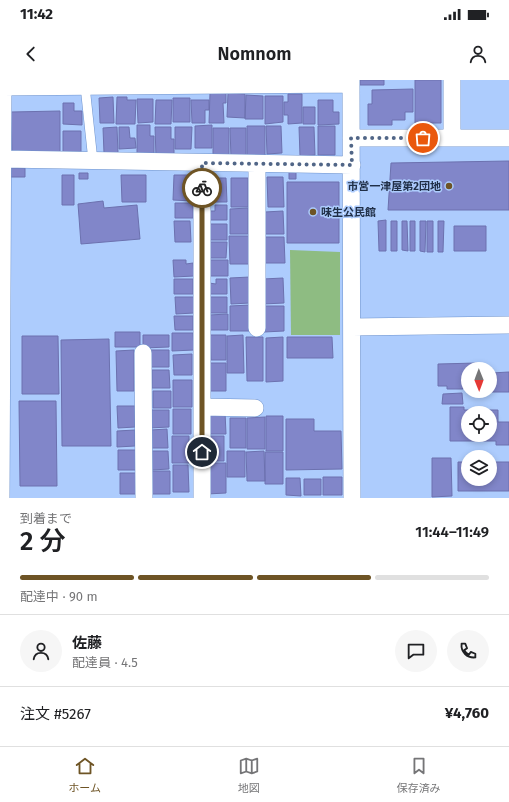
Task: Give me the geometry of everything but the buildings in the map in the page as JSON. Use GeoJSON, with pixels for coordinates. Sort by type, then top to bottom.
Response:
{"type":"FeatureCollection","features":[{"type":"Feature","properties":{"kind":"street"},"geometry":{"type":"LineString","coordinates":[[452,80],[452,138]]}},
{"type":"Feature","properties":{"kind":"street"},"geometry":{"type":"LineString","coordinates":[[1,498],[3,83],[85,86],[162,83],[351,82],[352,498]]}},
{"type":"Feature","properties":{"kind":"street"},"geometry":{"type":"LineString","coordinates":[[351,138],[509,138]]}},
{"type":"Feature","properties":{"kind":"street"},"geometry":{"type":"LineString","coordinates":[[3,159],[352,165]]}},
{"type":"Feature","properties":{"kind":"street"},"geometry":{"type":"LineString","coordinates":[[202,163],[202,498]]}},
{"type":"Feature","properties":{"kind":"street"},"geometry":{"type":"LineString","coordinates":[[257,164],[257,328]]}},
{"type":"Feature","properties":{"kind":"street"},"geometry":{"type":"LineString","coordinates":[[352,327],[509,325]]}},
{"type":"Feature","properties":{"kind":"street"},"geometry":{"type":"LineString","coordinates":[[143,353],[144,498]]}},
{"type":"Feature","properties":{"kind":"street"},"geometry":{"type":"LineString","coordinates":[[202,407],[255,408]]}},
{"type":"Feature","properties":{"kind":"lane"},"geometry":{"type":"LineString","coordinates":[[85,86],[93,161]]}},
{"type":"Feature","properties":{"kind":"green space"},"geometry":{"type":"Polygon","coordinates":[[[290,250],[340,252],[340,335],[291,335],[290,250]]]}},
{"type":"Feature","properties":{"kind":"way so far"},"geometry":{"type":"LineString","coordinates":[[202,188],[202,163],[352,165],[351,138],[423,138]]}},
{"type":"Feature","properties":{"kind":"place","name":"市営一津屋第2団地"},"geometry":{"type":"Point","coordinates":[449,186]}},
{"type":"Feature","properties":{"kind":"place","name":"味生公民館"},"geometry":{"type":"Point","coordinates":[313,212]}},
{"type":"Feature","properties":{"kind":"route"},"geometry":{"type":"LineString","coordinates":[[202,188],[202,452]]}}]}
